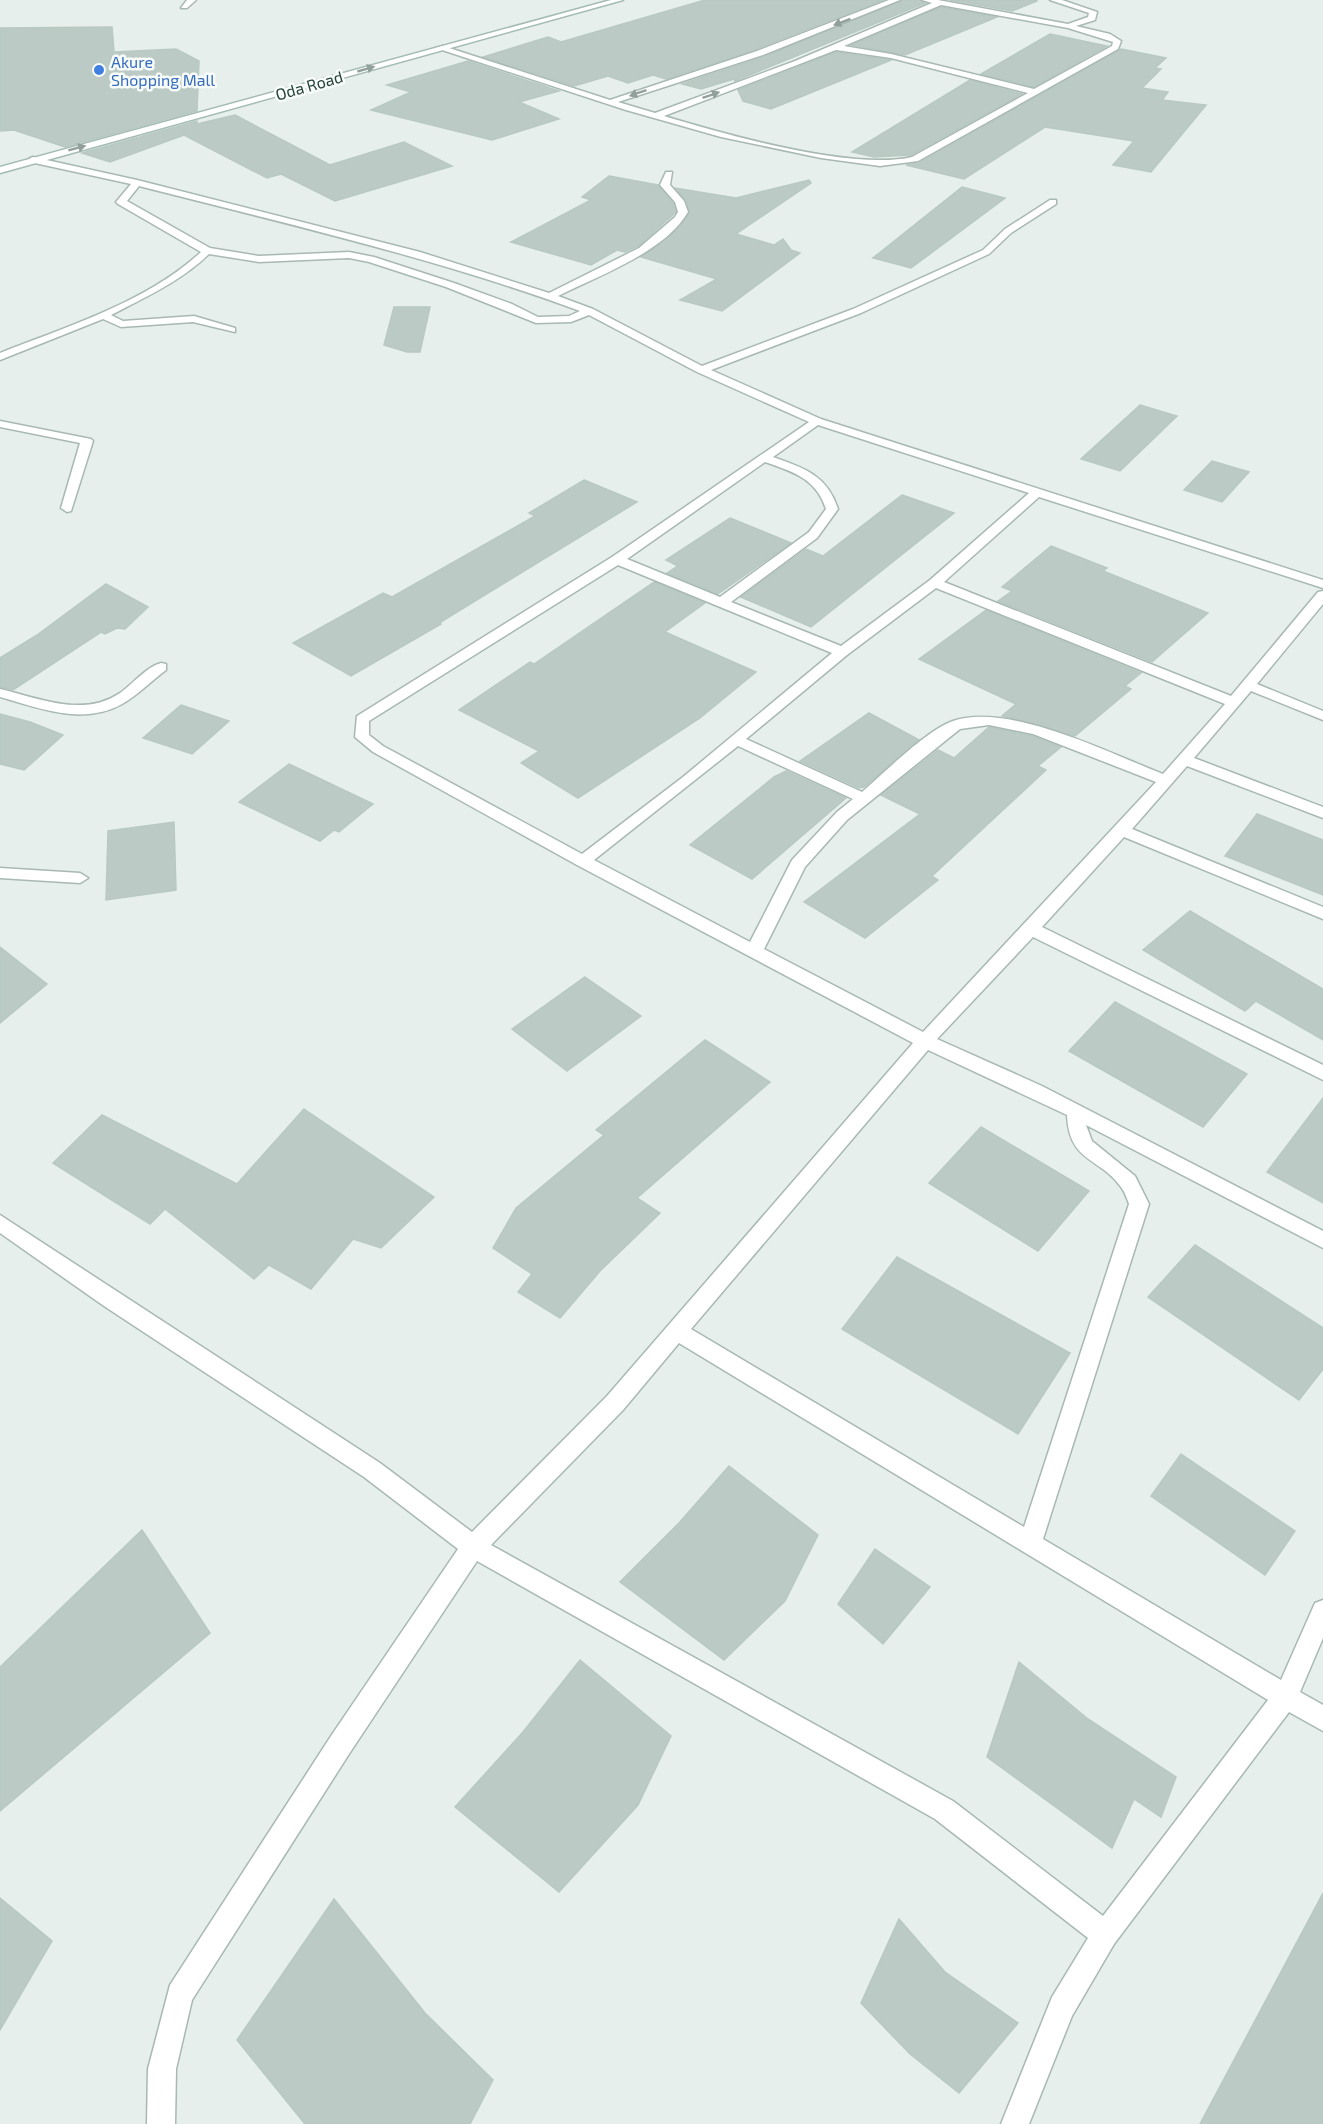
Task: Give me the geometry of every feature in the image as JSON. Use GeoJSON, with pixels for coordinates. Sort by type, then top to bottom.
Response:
{"type":"FeatureCollection","features":[{"type":"Feature","properties":{"kind":"street"},"geometry":{"type":"LineString","coordinates":[[184,6],[192,0]]}},
{"type":"Feature","properties":{"kind":"street","name":"Oda Road"},"geometry":{"type":"LineString","coordinates":[[82,137],[588,0]]}},
{"type":"Feature","properties":{"kind":"street","name":"Oda Road"},"geometry":{"type":"LineString","coordinates":[[0,170],[30,156],[619,0]]}},
{"type":"Feature","properties":{"kind":"street"},"geometry":{"type":"LineString","coordinates":[[611,102],[760,53],[896,0]]}},
{"type":"Feature","properties":{"kind":"street"},"geometry":{"type":"LineString","coordinates":[[440,48],[723,136],[786,150],[888,164],[915,159],[1115,47],[1117,41],[1107,36],[1068,26],[926,0]]}},
{"type":"Feature","properties":{"kind":"street"},"geometry":{"type":"LineString","coordinates":[[1054,0],[1093,12],[1092,18],[1083,23],[1068,26]]}},
{"type":"Feature","properties":{"kind":"street"},"geometry":{"type":"LineString","coordinates":[[656,116],[798,63],[939,3]]}},
{"type":"Feature","properties":{"kind":"street"},"geometry":{"type":"LineString","coordinates":[[868,12],[900,19]]}},
{"type":"Feature","properties":{"kind":"street"},"geometry":{"type":"LineString","coordinates":[[835,46],[891,56],[1035,92]]}},
{"type":"Feature","properties":{"kind":"street"},"geometry":{"type":"LineString","coordinates":[[760,53],[798,63]]}},
{"type":"Feature","properties":{"kind":"street","name":"Oda Road"},"geometry":{"type":"LineString","coordinates":[[30,156],[39,149]]}},
{"type":"Feature","properties":{"kind":"street"},"geometry":{"type":"LineString","coordinates":[[30,156],[417,254],[550,296],[588,311],[701,370],[817,421],[1323,584]]}},
{"type":"Feature","properties":{"kind":"street"},"geometry":{"type":"LineString","coordinates":[[550,296],[642,250],[679,219],[683,212],[679,201],[665,185],[669,174]]}},
{"type":"Feature","properties":{"kind":"street"},"geometry":{"type":"LineString","coordinates":[[137,183],[121,202],[207,251],[259,259],[349,255],[371,259],[450,285],[536,320],[572,319],[588,311]]}},
{"type":"Feature","properties":{"kind":"street"},"geometry":{"type":"LineString","coordinates":[[701,370],[857,311],[986,252],[1008,231],[1053,202]]}},
{"type":"Feature","properties":{"kind":"street"},"geometry":{"type":"LineString","coordinates":[[0,357],[103,315],[162,285],[190,267],[207,251]]}},
{"type":"Feature","properties":{"kind":"street"},"geometry":{"type":"LineString","coordinates":[[103,315],[121,324],[194,319],[231,330]]}},
{"type":"Feature","properties":{"kind":"street"},"geometry":{"type":"LineString","coordinates":[[817,421],[617,560],[362,719],[362,738],[378,749],[583,861],[755,949],[925,1041],[1036,1090],[1323,1240]]}},
{"type":"Feature","properties":{"kind":"street"},"geometry":{"type":"LineString","coordinates":[[0,424],[87,441],[67,508]]}},
{"type":"Feature","properties":{"kind":"street"},"geometry":{"type":"LineString","coordinates":[[721,603],[813,535],[831,509],[828,493],[820,481],[764,458]]}},
{"type":"Feature","properties":{"kind":"street"},"geometry":{"type":"LineString","coordinates":[[583,861],[736,740],[842,652],[935,583],[1036,493]]}},
{"type":"Feature","properties":{"kind":"street"},"geometry":{"type":"LineString","coordinates":[[617,560],[842,652]]}},
{"type":"Feature","properties":{"kind":"street"},"geometry":{"type":"LineString","coordinates":[[935,583],[1235,703]]}},
{"type":"Feature","properties":{"kind":"street"},"geometry":{"type":"LineString","coordinates":[[161,2124],[162,2069],[180,1995],[340,1744],[473,1547],[615,1403],[925,1041],[1032,929],[1235,703],[1323,595]]}},
{"type":"Feature","properties":{"kind":"street"},"geometry":{"type":"LineString","coordinates":[[0,693],[79,711],[96,709],[111,705],[161,667]]}},
{"type":"Feature","properties":{"kind":"street"},"geometry":{"type":"LineString","coordinates":[[1250,686],[1323,716]]}},
{"type":"Feature","properties":{"kind":"street"},"geometry":{"type":"LineString","coordinates":[[755,949],[798,864],[842,816],[930,743],[956,725],[989,721],[1037,730],[1165,780]]}},
{"type":"Feature","properties":{"kind":"street"},"geometry":{"type":"LineString","coordinates":[[736,740],[864,798]]}},
{"type":"Feature","properties":{"kind":"street"},"geometry":{"type":"LineString","coordinates":[[1183,759],[1323,813]]}},
{"type":"Feature","properties":{"kind":"street"},"geometry":{"type":"LineString","coordinates":[[1120,830],[1323,913]]}},
{"type":"Feature","properties":{"kind":"street"},"geometry":{"type":"LineString","coordinates":[[0,873],[80,879]]}},
{"type":"Feature","properties":{"kind":"street"},"geometry":{"type":"LineString","coordinates":[[1032,929],[1323,1072]]}},
{"type":"Feature","properties":{"kind":"street"},"geometry":{"type":"LineString","coordinates":[[1031,1542],[1139,1204],[1128,1181],[1085,1146],[1077,1132],[1076,1112]]}},
{"type":"Feature","properties":{"kind":"street"},"geometry":{"type":"LineString","coordinates":[[0,1223],[111,1300],[372,1470],[473,1547],[944,1810],[1105,1935]]}},
{"type":"Feature","properties":{"kind":"street"},"geometry":{"type":"LineString","coordinates":[[676,1331],[1323,1719]]}},
{"type":"Feature","properties":{"kind":"street"},"geometry":{"type":"LineString","coordinates":[[1015,2124],[1062,2007],[1105,1935],[1286,1696],[1323,1611]]}},
{"type":"Feature","properties":{"kind":"building"},"geometry":{"type":"Polygon","coordinates":[[[705,0],[883,0],[756,49],[666,79],[653,75],[628,83],[608,76],[574,86],[483,57],[548,37],[561,42],[705,0]]]}},
{"type":"Feature","properties":{"kind":"building"},"geometry":{"type":"Polygon","coordinates":[[[902,0],[920,0],[925,3],[735,81],[734,79],[701,89],[682,84],[764,57],[902,0]]]}},
{"type":"Feature","properties":{"kind":"building"},"geometry":{"type":"Polygon","coordinates":[[[950,0],[1037,0],[1037,1],[1012,11],[950,0]]]}},
{"type":"Feature","properties":{"kind":"building"},"geometry":{"type":"Polygon","coordinates":[[[941,7],[997,17],[905,55],[852,45],[941,7]]]}},
{"type":"Feature","properties":{"kind":"building","name":"Akure Shopping Mall"},"geometry":{"type":"Polygon","coordinates":[[[112,27],[114,52],[176,49],[199,61],[197,111],[65,147],[14,130],[0,131],[0,28],[112,27]]]}},
{"type":"Feature","properties":{"kind":"building"},"geometry":{"type":"Polygon","coordinates":[[[1050,34],[1107,46],[1034,87],[981,74],[1050,34]]]}},
{"type":"Feature","properties":{"kind":"building"},"geometry":{"type":"Polygon","coordinates":[[[1121,49],[1166,58],[1155,68],[1161,69],[1142,88],[1168,92],[1162,100],[1206,105],[1151,172],[1113,165],[1134,141],[1045,127],[964,179],[906,165],[919,163],[1121,49]]]}},
{"type":"Feature","properties":{"kind":"building"},"geometry":{"type":"Polygon","coordinates":[[[836,52],[891,60],[771,109],[743,101],[738,90],[836,52]]]}},
{"type":"Feature","properties":{"kind":"building"},"geometry":{"type":"Polygon","coordinates":[[[468,61],[559,91],[519,102],[559,119],[492,140],[371,110],[411,92],[387,85],[468,61]]]}},
{"type":"Feature","properties":{"kind":"building"},"geometry":{"type":"Polygon","coordinates":[[[970,80],[1022,94],[911,155],[874,157],[852,152],[970,80]]]}},
{"type":"Feature","properties":{"kind":"building"},"geometry":{"type":"Polygon","coordinates":[[[235,115],[330,165],[404,142],[452,166],[335,201],[281,174],[267,178],[184,135],[110,162],[82,153],[197,121],[197,124],[235,115]]]}},
{"type":"Feature","properties":{"kind":"building"},"geometry":{"type":"Polygon","coordinates":[[[609,176],[658,185],[673,203],[676,212],[638,246],[625,252],[617,250],[591,265],[511,242],[591,200],[582,197],[609,176]]]}},
{"type":"Feature","properties":{"kind":"building"},"geometry":{"type":"Polygon","coordinates":[[[809,180],[811,183],[736,234],[774,245],[783,239],[791,250],[800,253],[722,311],[680,300],[717,279],[641,257],[665,241],[690,213],[686,200],[675,188],[736,198],[809,180]]]}},
{"type":"Feature","properties":{"kind":"building"},"geometry":{"type":"Polygon","coordinates":[[[962,187],[1005,198],[911,268],[873,258],[962,187]]]}},
{"type":"Feature","properties":{"kind":"building"},"geometry":{"type":"Polygon","coordinates":[[[394,307],[430,307],[420,352],[407,352],[384,345],[394,307]]]}},
{"type":"Feature","properties":{"kind":"building"},"geometry":{"type":"Polygon","coordinates":[[[1140,405],[1177,416],[1120,471],[1081,459],[1140,405]]]}},
{"type":"Feature","properties":{"kind":"building"},"geometry":{"type":"Polygon","coordinates":[[[1212,461],[1249,472],[1222,502],[1184,490],[1212,461]]]}},
{"type":"Feature","properties":{"kind":"building"},"geometry":{"type":"Polygon","coordinates":[[[584,480],[637,502],[439,623],[441,624],[351,676],[293,643],[383,593],[392,597],[535,516],[529,513],[584,480]]]}},
{"type":"Feature","properties":{"kind":"building"},"geometry":{"type":"Polygon","coordinates":[[[902,495],[954,513],[811,627],[741,597],[806,549],[823,556],[902,495]]]}},
{"type":"Feature","properties":{"kind":"building"},"geometry":{"type":"Polygon","coordinates":[[[730,518],[791,543],[718,594],[667,573],[678,566],[666,560],[730,518]]]}},
{"type":"Feature","properties":{"kind":"building"},"geometry":{"type":"Polygon","coordinates":[[[1051,546],[1107,568],[1103,571],[1208,613],[1152,662],[998,601],[1012,591],[1002,587],[1051,546]]]}},
{"type":"Feature","properties":{"kind":"building"},"geometry":{"type":"Polygon","coordinates":[[[654,582],[705,603],[665,632],[756,672],[700,718],[578,798],[521,763],[539,751],[459,710],[530,662],[534,664],[654,582]]]}},
{"type":"Feature","properties":{"kind":"building"},"geometry":{"type":"Polygon","coordinates":[[[106,584],[148,607],[125,629],[117,628],[105,634],[101,632],[13,690],[0,687],[0,658],[37,635],[106,584]]]}},
{"type":"Feature","properties":{"kind":"building"},"geometry":{"type":"Polygon","coordinates":[[[986,610],[1141,673],[1125,686],[1131,689],[1075,736],[1002,716],[1016,704],[919,659],[986,610]]]}},
{"type":"Feature","properties":{"kind":"building"},"geometry":{"type":"Polygon","coordinates":[[[181,705],[229,721],[192,754],[143,738],[181,705]]]}},
{"type":"Feature","properties":{"kind":"building"},"geometry":{"type":"Polygon","coordinates":[[[869,713],[919,740],[864,787],[859,788],[800,761],[869,713]]]}},
{"type":"Feature","properties":{"kind":"building"},"geometry":{"type":"Polygon","coordinates":[[[0,714],[30,722],[63,735],[24,770],[0,764],[0,714]]]}},
{"type":"Feature","properties":{"kind":"building"},"geometry":{"type":"Polygon","coordinates":[[[989,727],[1032,736],[1061,747],[1038,766],[1046,770],[932,876],[938,880],[865,938],[804,902],[920,814],[881,795],[938,750],[954,758],[989,727]]]}},
{"type":"Feature","properties":{"kind":"building"},"geometry":{"type":"Polygon","coordinates":[[[289,764],[373,804],[339,832],[334,830],[320,841],[239,802],[289,764]]]}},
{"type":"Feature","properties":{"kind":"building"},"geometry":{"type":"Polygon","coordinates":[[[786,771],[846,798],[752,879],[690,845],[774,777],[786,771]]]}},
{"type":"Feature","properties":{"kind":"building"},"geometry":{"type":"Polygon","coordinates":[[[1257,814],[1323,840],[1323,895],[1225,856],[1257,814]]]}},
{"type":"Feature","properties":{"kind":"building"},"geometry":{"type":"Polygon","coordinates":[[[174,822],[176,890],[106,900],[108,831],[174,822]]]}},
{"type":"Feature","properties":{"kind":"building"},"geometry":{"type":"Polygon","coordinates":[[[1190,911],[1323,989],[1323,1040],[1256,1001],[1245,1011],[1143,950],[1190,911]]]}},
{"type":"Feature","properties":{"kind":"building"},"geometry":{"type":"Polygon","coordinates":[[[0,947],[47,984],[0,1023],[0,947]]]}},
{"type":"Feature","properties":{"kind":"building"},"geometry":{"type":"Polygon","coordinates":[[[585,977],[641,1016],[567,1071],[512,1029],[585,977]]]}},
{"type":"Feature","properties":{"kind":"building"},"geometry":{"type":"Polygon","coordinates":[[[1115,1002],[1247,1074],[1203,1127],[1069,1051],[1115,1002]]]}},
{"type":"Feature","properties":{"kind":"building"},"geometry":{"type":"Polygon","coordinates":[[[705,1040],[770,1082],[637,1198],[660,1213],[600,1271],[560,1318],[518,1292],[532,1274],[493,1248],[516,1208],[604,1135],[596,1130],[705,1040]]]}},
{"type":"Feature","properties":{"kind":"building"},"geometry":{"type":"Polygon","coordinates":[[[1323,1098],[1323,1203],[1267,1172],[1323,1098]]]}},
{"type":"Feature","properties":{"kind":"building"},"geometry":{"type":"Polygon","coordinates":[[[304,1109],[434,1197],[381,1248],[353,1239],[311,1289],[269,1265],[254,1279],[165,1209],[150,1224],[53,1163],[102,1115],[237,1184],[304,1109]]]}},
{"type":"Feature","properties":{"kind":"building"},"geometry":{"type":"Polygon","coordinates":[[[981,1127],[1089,1191],[1038,1251],[929,1183],[981,1127]]]}},
{"type":"Feature","properties":{"kind":"building"},"geometry":{"type":"Polygon","coordinates":[[[1195,1245],[1323,1328],[1323,1369],[1299,1400],[1148,1297],[1195,1245]]]}},
{"type":"Feature","properties":{"kind":"building"},"geometry":{"type":"Polygon","coordinates":[[[897,1257],[1070,1353],[1018,1434],[842,1329],[897,1257]]]}},
{"type":"Feature","properties":{"kind":"building"},"geometry":{"type":"Polygon","coordinates":[[[1181,1454],[1295,1531],[1265,1575],[1151,1496],[1181,1454]]]}},
{"type":"Feature","properties":{"kind":"building"},"geometry":{"type":"Polygon","coordinates":[[[729,1466],[818,1535],[785,1601],[724,1660],[620,1582],[679,1523],[729,1466]]]}},
{"type":"Feature","properties":{"kind":"building"},"geometry":{"type":"Polygon","coordinates":[[[142,1530],[210,1633],[0,1811],[0,1667],[142,1530]]]}},
{"type":"Feature","properties":{"kind":"building"},"geometry":{"type":"Polygon","coordinates":[[[875,1549],[930,1587],[883,1644],[838,1604],[875,1549]]]}},
{"type":"Feature","properties":{"kind":"building"},"geometry":{"type":"Polygon","coordinates":[[[580,1660],[671,1736],[638,1805],[559,1892],[455,1807],[523,1732],[580,1660]]]}},
{"type":"Feature","properties":{"kind":"building"},"geometry":{"type":"Polygon","coordinates":[[[1019,1662],[1088,1719],[1176,1777],[1161,1817],[1134,1799],[1112,1848],[987,1757],[1019,1662]]]}},
{"type":"Feature","properties":{"kind":"building"},"geometry":{"type":"Polygon","coordinates":[[[1323,1893],[1323,2124],[1200,2124],[1323,1893]]]}},
{"type":"Feature","properties":{"kind":"building"},"geometry":{"type":"Polygon","coordinates":[[[0,1898],[52,1941],[0,2030],[0,1898]]]}},
{"type":"Feature","properties":{"kind":"building"},"geometry":{"type":"Polygon","coordinates":[[[334,1899],[425,2013],[493,2080],[470,2124],[305,2124],[237,2040],[334,1899]]]}},
{"type":"Feature","properties":{"kind":"building"},"geometry":{"type":"Polygon","coordinates":[[[899,1919],[945,1972],[1018,2023],[959,2093],[910,2054],[861,2003],[899,1919]]]}},
{"type":"Feature","properties":{"kind":"place","name":"Akure Shopping Mall"},"geometry":{"type":"Point","coordinates":[99,70]}}]}
